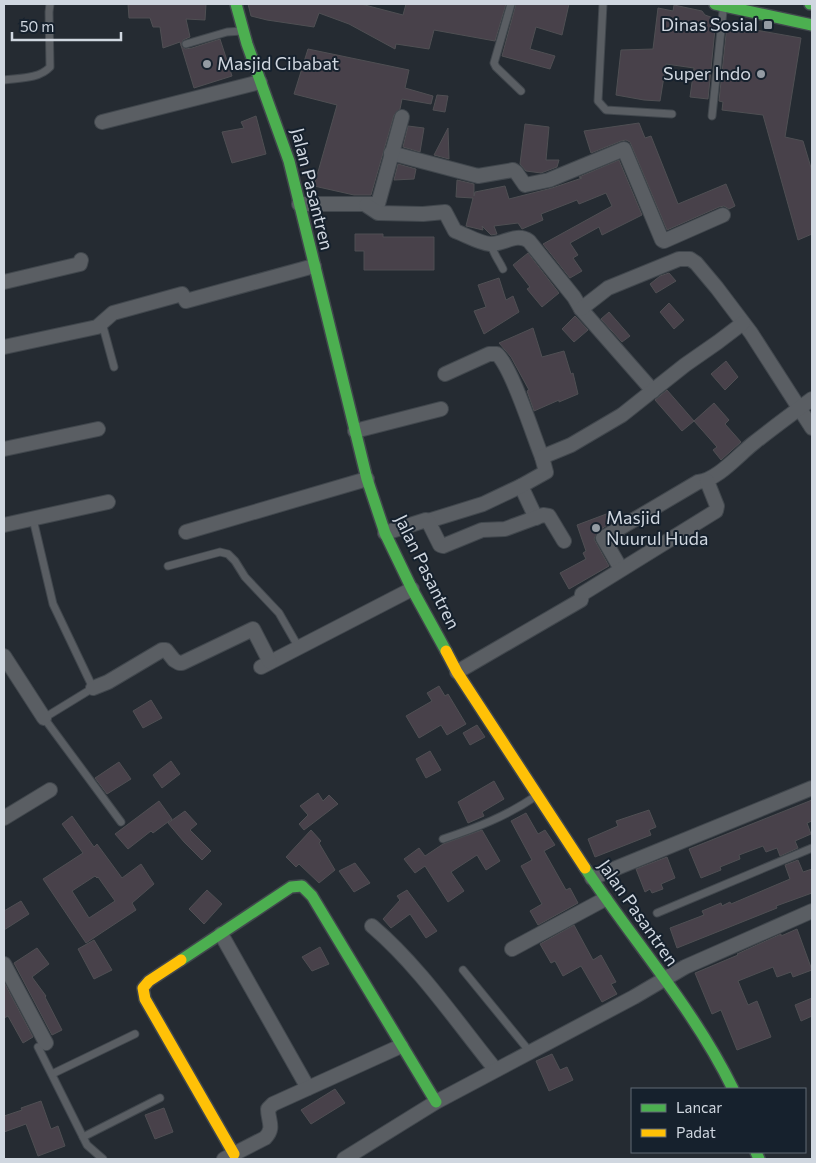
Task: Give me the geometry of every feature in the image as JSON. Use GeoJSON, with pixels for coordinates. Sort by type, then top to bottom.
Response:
{"type":"FeatureCollection","features":[{"type":"Feature","properties":{"kind":"main road","name":"Jalan Pasantren"},"geometry":{"type":"LineString","coordinates":[[236,4],[242,31],[260,82],[278,123],[289,161],[367,479],[386,532],[412,589],[457,672],[605,899],[698,1026],[718,1058],[733,1088]]}},
{"type":"Feature","properties":{"kind":"main road"},"geometry":{"type":"LineString","coordinates":[[719,5],[812,25]]}},
{"type":"Feature","properties":{"kind":"main road"},"geometry":{"type":"LineString","coordinates":[[229,1157],[143,993],[143,988],[149,981],[292,887],[302,886],[312,896],[436,1102]]}},
{"type":"Feature","properties":{"kind":"street"},"geometry":{"type":"LineString","coordinates":[[102,122],[260,82]]}},
{"type":"Feature","properties":{"kind":"street"},"geometry":{"type":"LineString","coordinates":[[299,204],[375,205],[379,202],[402,117]]}},
{"type":"Feature","properties":{"kind":"street"},"geometry":{"type":"LineString","coordinates":[[392,154],[478,176],[513,170],[525,185],[549,180],[624,149],[662,240],[664,241],[724,215]]}},
{"type":"Feature","properties":{"kind":"street"},"geometry":{"type":"LineString","coordinates":[[366,205],[378,213],[423,214],[445,212],[455,231],[490,244],[519,237],[529,241],[574,297],[581,309],[653,392]]}},
{"type":"Feature","properties":{"kind":"street"},"geometry":{"type":"LineString","coordinates":[[581,309],[608,288],[679,259],[690,259],[717,288],[743,323],[812,428]]}},
{"type":"Feature","properties":{"kind":"street"},"geometry":{"type":"LineString","coordinates":[[4,282],[80,264],[81,260]]}},
{"type":"Feature","properties":{"kind":"street"},"geometry":{"type":"LineString","coordinates":[[4,347],[97,326],[113,313],[159,300],[182,294],[186,301],[314,266]]}},
{"type":"Feature","properties":{"kind":"street"},"geometry":{"type":"LineString","coordinates":[[542,457],[579,440],[622,415],[685,365],[743,323]]}},
{"type":"Feature","properties":{"kind":"street"},"geometry":{"type":"LineString","coordinates":[[386,532],[483,504],[546,472],[515,386],[503,361],[497,354],[489,354],[445,374]]}},
{"type":"Feature","properties":{"kind":"street"},"geometry":{"type":"LineString","coordinates":[[621,569],[603,538],[698,482],[707,481],[812,399]]}},
{"type":"Feature","properties":{"kind":"street"},"geometry":{"type":"LineString","coordinates":[[355,431],[441,409]]}},
{"type":"Feature","properties":{"kind":"street"},"geometry":{"type":"LineString","coordinates":[[4,449],[98,429]]}},
{"type":"Feature","properties":{"kind":"street"},"geometry":{"type":"LineString","coordinates":[[186,532],[367,479]]}},
{"type":"Feature","properties":{"kind":"street"},"geometry":{"type":"LineString","coordinates":[[457,672],[581,600],[582,594],[716,511],[718,506],[707,481]]}},
{"type":"Feature","properties":{"kind":"street"},"geometry":{"type":"LineString","coordinates":[[521,486],[536,518]]}},
{"type":"Feature","properties":{"kind":"street"},"geometry":{"type":"LineString","coordinates":[[4,525],[108,502]]}},
{"type":"Feature","properties":{"kind":"street"},"geometry":{"type":"LineString","coordinates":[[428,521],[440,545],[443,546],[482,530],[505,529],[543,515],[549,516],[564,541]]}},
{"type":"Feature","properties":{"kind":"street"},"geometry":{"type":"LineString","coordinates":[[93,688],[108,682],[162,650],[166,650],[174,660],[182,663],[252,629],[265,665],[412,589]]}},
{"type":"Feature","properties":{"kind":"street"},"geometry":{"type":"LineString","coordinates":[[4,656],[44,718]]}},
{"type":"Feature","properties":{"kind":"street"},"geometry":{"type":"LineString","coordinates":[[592,878],[812,788]]}},
{"type":"Feature","properties":{"kind":"street"},"geometry":{"type":"LineString","coordinates":[[4,818],[50,790]]}},
{"type":"Feature","properties":{"kind":"street"},"geometry":{"type":"LineString","coordinates":[[512,950],[605,899]]}},
{"type":"Feature","properties":{"kind":"street"},"geometry":{"type":"LineString","coordinates":[[344,1159],[436,1102],[634,996],[663,978],[685,967],[811,915]]}},
{"type":"Feature","properties":{"kind":"street"},"geometry":{"type":"LineString","coordinates":[[372,926],[392,943],[414,968],[495,1069]]}},
{"type":"Feature","properties":{"kind":"street"},"geometry":{"type":"LineString","coordinates":[[221,934],[308,1088]]}},
{"type":"Feature","properties":{"kind":"street"},"geometry":{"type":"LineString","coordinates":[[4,964],[42,1045]]}},
{"type":"Feature","properties":{"kind":"street"},"geometry":{"type":"LineString","coordinates":[[229,1157],[265,1138],[270,1133],[272,1128],[268,1109],[274,1104],[401,1046]]}},
{"type":"Feature","properties":{"kind":"lane"},"geometry":{"type":"LineString","coordinates":[[4,80],[37,75],[45,72],[50,67],[50,4]]}},
{"type":"Feature","properties":{"kind":"lane"},"geometry":{"type":"LineString","coordinates":[[511,4],[494,63],[522,91]]}},
{"type":"Feature","properties":{"kind":"lane"},"geometry":{"type":"LineString","coordinates":[[603,4],[598,101],[606,110],[672,114]]}},
{"type":"Feature","properties":{"kind":"lane"},"geometry":{"type":"LineString","coordinates":[[712,116],[719,5]]}},
{"type":"Feature","properties":{"kind":"lane"},"geometry":{"type":"LineString","coordinates":[[186,44],[227,32],[242,31]]}},
{"type":"Feature","properties":{"kind":"lane"},"geometry":{"type":"LineString","coordinates":[[490,244],[493,253],[503,268]]}},
{"type":"Feature","properties":{"kind":"lane"},"geometry":{"type":"LineString","coordinates":[[102,323],[114,367]]}},
{"type":"Feature","properties":{"kind":"lane"},"geometry":{"type":"LineString","coordinates":[[33,520],[53,604],[93,688],[44,718],[121,822]]}},
{"type":"Feature","properties":{"kind":"lane"},"geometry":{"type":"LineString","coordinates":[[168,566],[220,552],[228,554],[245,577],[279,614],[299,648]]}},
{"type":"Feature","properties":{"kind":"lane"},"geometry":{"type":"LineString","coordinates":[[443,840],[493,821],[520,808],[537,796]]}},
{"type":"Feature","properties":{"kind":"lane"},"geometry":{"type":"LineString","coordinates":[[657,913],[812,848]]}},
{"type":"Feature","properties":{"kind":"lane"},"geometry":{"type":"LineString","coordinates":[[463,970],[530,1052]]}},
{"type":"Feature","properties":{"kind":"lane"},"geometry":{"type":"LineString","coordinates":[[52,1074],[135,1034]]}},
{"type":"Feature","properties":{"kind":"lane"},"geometry":{"type":"LineString","coordinates":[[42,1045],[52,1074],[87,1145],[103,1159]]}},
{"type":"Feature","properties":{"kind":"lane"},"geometry":{"type":"LineString","coordinates":[[83,1137],[160,1098]]}},
{"type":"Feature","properties":{"kind":"building"},"geometry":{"type":"Polygon","coordinates":[[[128,4],[206,4],[205,20],[186,19],[190,37],[183,40],[181,46],[180,42],[163,48],[160,27],[153,27],[150,18],[129,18],[128,4]]]}},
{"type":"Feature","properties":{"kind":"building"},"geometry":{"type":"Polygon","coordinates":[[[248,4],[361,4],[403,15],[406,4],[506,4],[495,41],[434,30],[429,49],[396,44],[395,49],[349,24],[319,13],[314,27],[251,16],[248,4]]]}},
{"type":"Feature","properties":{"kind":"building"},"geometry":{"type":"Polygon","coordinates":[[[516,4],[569,4],[562,35],[536,27],[530,49],[555,56],[550,69],[502,56],[516,4]]]}},
{"type":"Feature","properties":{"kind":"building"},"geometry":{"type":"Polygon","coordinates":[[[674,5],[702,11],[705,15],[716,19],[708,99],[690,97],[694,68],[666,64],[660,101],[616,95],[621,50],[653,49],[658,8],[673,11],[674,5]]]}},
{"type":"Feature","properties":{"kind":"building","name":"Super Indo"},"geometry":{"type":"Polygon","coordinates":[[[727,25],[801,38],[785,137],[803,141],[812,171],[812,234],[798,240],[763,115],[722,110],[723,102],[719,101],[727,25]]]}},
{"type":"Feature","properties":{"kind":"building","name":"Masjid Cibabat"},"geometry":{"type":"Polygon","coordinates":[[[220,39],[232,76],[194,88],[181,46],[185,49],[192,48],[220,39]]]}},
{"type":"Feature","properties":{"kind":"building"},"geometry":{"type":"Polygon","coordinates":[[[308,49],[409,70],[405,88],[433,96],[431,104],[402,99],[400,109],[394,115],[371,195],[354,195],[314,186],[337,105],[294,94],[308,49]]]}},
{"type":"Feature","properties":{"kind":"building"},"geometry":{"type":"Polygon","coordinates":[[[437,95],[448,96],[445,112],[433,110],[437,95]]]}},
{"type":"Feature","properties":{"kind":"building"},"geometry":{"type":"Polygon","coordinates":[[[256,116],[266,154],[232,163],[222,132],[244,128],[241,122],[256,116]]]}},
{"type":"Feature","properties":{"kind":"building"},"geometry":{"type":"Polygon","coordinates":[[[639,123],[645,138],[651,136],[678,204],[726,184],[735,206],[729,209],[724,206],[719,207],[667,230],[630,142],[626,140],[621,141],[591,153],[584,131],[639,123]]]}},
{"type":"Feature","properties":{"kind":"building"},"geometry":{"type":"Polygon","coordinates":[[[525,124],[549,127],[546,160],[559,160],[557,167],[541,173],[526,171],[520,164],[525,124]]]}},
{"type":"Feature","properties":{"kind":"building"},"geometry":{"type":"Polygon","coordinates":[[[408,126],[424,128],[420,152],[403,147],[408,126]]]}},
{"type":"Feature","properties":{"kind":"building"},"geometry":{"type":"Polygon","coordinates":[[[448,128],[449,159],[434,155],[448,128]]]}},
{"type":"Feature","properties":{"kind":"building"},"geometry":{"type":"Polygon","coordinates":[[[619,160],[642,215],[602,235],[599,227],[570,243],[578,255],[573,258],[582,271],[570,278],[543,244],[612,206],[606,193],[579,204],[577,200],[541,214],[543,220],[522,229],[518,223],[494,226],[497,234],[491,235],[482,226],[483,230],[466,226],[473,198],[456,197],[457,180],[474,184],[474,196],[475,192],[505,186],[509,199],[582,178],[579,177],[619,160]]]}},
{"type":"Feature","properties":{"kind":"building"},"geometry":{"type":"Polygon","coordinates":[[[398,164],[416,169],[414,179],[394,180],[398,164]]]}},
{"type":"Feature","properties":{"kind":"building"},"geometry":{"type":"Polygon","coordinates":[[[355,234],[383,234],[383,237],[434,237],[434,270],[364,270],[364,251],[355,251],[355,234]]]}},
{"type":"Feature","properties":{"kind":"building"},"geometry":{"type":"Polygon","coordinates":[[[528,253],[559,293],[542,307],[527,289],[530,287],[513,265],[528,253]]]}},
{"type":"Feature","properties":{"kind":"building"},"geometry":{"type":"Polygon","coordinates":[[[669,273],[676,281],[656,293],[650,284],[660,276],[669,273]]]}},
{"type":"Feature","properties":{"kind":"building"},"geometry":{"type":"Polygon","coordinates":[[[499,278],[506,300],[513,296],[519,312],[484,334],[474,311],[486,307],[478,285],[499,278]]]}},
{"type":"Feature","properties":{"kind":"building"},"geometry":{"type":"Polygon","coordinates":[[[669,303],[684,320],[674,329],[660,312],[669,303]]]}},
{"type":"Feature","properties":{"kind":"building"},"geometry":{"type":"Polygon","coordinates":[[[609,312],[630,336],[622,342],[601,319],[609,312]]]}},
{"type":"Feature","properties":{"kind":"building"},"geometry":{"type":"Polygon","coordinates":[[[575,316],[588,330],[574,342],[562,329],[575,316]]]}},
{"type":"Feature","properties":{"kind":"building"},"geometry":{"type":"Polygon","coordinates":[[[533,328],[542,357],[564,351],[571,374],[573,373],[578,394],[534,411],[527,391],[529,390],[511,357],[499,343],[533,328]]]}},
{"type":"Feature","properties":{"kind":"building"},"geometry":{"type":"Polygon","coordinates":[[[726,361],[738,377],[725,390],[711,374],[726,361]]]}},
{"type":"Feature","properties":{"kind":"building"},"geometry":{"type":"Polygon","coordinates":[[[667,390],[694,421],[682,431],[655,400],[667,390]]]}},
{"type":"Feature","properties":{"kind":"building"},"geometry":{"type":"Polygon","coordinates":[[[714,403],[729,420],[725,424],[741,442],[721,460],[713,450],[717,447],[694,421],[714,403]]]}},
{"type":"Feature","properties":{"kind":"building"},"geometry":{"type":"Polygon","coordinates":[[[609,513],[612,522],[598,531],[594,539],[609,566],[569,589],[560,573],[586,559],[583,553],[586,551],[577,525],[609,513]]]}},
{"type":"Feature","properties":{"kind":"building"},"geometry":{"type":"Polygon","coordinates":[[[439,686],[445,696],[448,694],[466,724],[447,735],[441,725],[419,738],[406,716],[432,701],[427,693],[439,686]]]}},
{"type":"Feature","properties":{"kind":"building"},"geometry":{"type":"Polygon","coordinates":[[[151,700],[162,718],[143,728],[133,711],[151,700]]]}},
{"type":"Feature","properties":{"kind":"building"},"geometry":{"type":"Polygon","coordinates":[[[477,725],[485,737],[470,745],[463,733],[477,725]]]}},
{"type":"Feature","properties":{"kind":"building"},"geometry":{"type":"Polygon","coordinates":[[[430,751],[441,770],[426,778],[416,759],[430,751]]]}},
{"type":"Feature","properties":{"kind":"building"},"geometry":{"type":"Polygon","coordinates":[[[171,761],[180,774],[162,788],[153,775],[171,761]]]}},
{"type":"Feature","properties":{"kind":"building"},"geometry":{"type":"Polygon","coordinates":[[[119,762],[131,779],[107,794],[95,778],[119,762]]]}},
{"type":"Feature","properties":{"kind":"building"},"geometry":{"type":"Polygon","coordinates":[[[494,781],[504,799],[482,812],[484,816],[468,823],[458,802],[494,781]]]}},
{"type":"Feature","properties":{"kind":"building"},"geometry":{"type":"Polygon","coordinates":[[[318,793],[323,801],[329,795],[338,804],[304,830],[299,824],[308,815],[300,806],[318,793]]]}},
{"type":"Feature","properties":{"kind":"building"},"geometry":{"type":"Polygon","coordinates":[[[812,800],[812,821],[807,823],[811,834],[795,841],[798,848],[780,856],[777,848],[766,852],[763,846],[739,855],[740,859],[720,867],[721,870],[701,878],[689,849],[812,800]]]}},
{"type":"Feature","properties":{"kind":"building"},"geometry":{"type":"Polygon","coordinates":[[[159,801],[172,819],[153,833],[151,831],[128,849],[115,834],[159,801]]]}},
{"type":"Feature","properties":{"kind":"building"},"geometry":{"type":"Polygon","coordinates":[[[649,810],[656,827],[649,830],[651,835],[595,857],[588,839],[618,826],[616,821],[649,810]]]}},
{"type":"Feature","properties":{"kind":"building"},"geometry":{"type":"Polygon","coordinates":[[[185,811],[197,824],[190,830],[211,851],[202,860],[168,823],[185,811]]]}},
{"type":"Feature","properties":{"kind":"building"},"geometry":{"type":"Polygon","coordinates":[[[526,813],[538,834],[545,830],[555,845],[544,851],[566,890],[570,888],[578,903],[538,925],[530,911],[542,904],[521,866],[532,860],[511,821],[526,813]]]}},
{"type":"Feature","properties":{"kind":"building"},"geometry":{"type":"Polygon","coordinates":[[[72,816],[94,847],[97,844],[122,878],[141,864],[154,884],[132,903],[136,910],[86,943],[43,879],[83,853],[62,824],[72,816]],[[95,876],[72,891],[89,918],[115,901],[95,876]]]}},
{"type":"Feature","properties":{"kind":"building"},"geometry":{"type":"Polygon","coordinates":[[[311,830],[321,841],[319,843],[335,870],[319,883],[299,864],[296,867],[286,857],[311,830]]]}},
{"type":"Feature","properties":{"kind":"building"},"geometry":{"type":"Polygon","coordinates":[[[482,830],[500,861],[486,870],[477,855],[451,872],[464,891],[448,902],[425,866],[415,873],[404,859],[419,848],[425,856],[443,844],[482,830]]]}},
{"type":"Feature","properties":{"kind":"building"},"geometry":{"type":"Polygon","coordinates":[[[667,857],[675,878],[661,884],[663,889],[652,893],[650,889],[645,892],[636,869],[667,857]]]}},
{"type":"Feature","properties":{"kind":"building"},"geometry":{"type":"Polygon","coordinates":[[[798,860],[803,872],[812,869],[812,893],[776,906],[777,908],[677,948],[670,928],[704,915],[702,911],[721,903],[722,906],[730,902],[731,904],[790,879],[785,865],[798,860]]]}},
{"type":"Feature","properties":{"kind":"building"},"geometry":{"type":"Polygon","coordinates":[[[355,863],[370,883],[354,892],[339,871],[355,863]]]}},
{"type":"Feature","properties":{"kind":"building"},"geometry":{"type":"Polygon","coordinates":[[[207,890],[222,904],[204,924],[189,909],[207,890]]]}},
{"type":"Feature","properties":{"kind":"building"},"geometry":{"type":"Polygon","coordinates":[[[407,890],[437,931],[426,938],[410,914],[391,928],[383,919],[400,900],[397,896],[407,890]]]}},
{"type":"Feature","properties":{"kind":"building"},"geometry":{"type":"Polygon","coordinates":[[[21,901],[29,914],[4,930],[4,911],[21,901]]]}},
{"type":"Feature","properties":{"kind":"building"},"geometry":{"type":"Polygon","coordinates":[[[574,925],[593,960],[601,955],[616,982],[611,984],[617,994],[602,1002],[581,966],[563,976],[555,961],[551,963],[540,944],[574,925]]]}},
{"type":"Feature","properties":{"kind":"building"},"geometry":{"type":"Polygon","coordinates":[[[797,929],[812,970],[793,977],[791,972],[777,977],[773,967],[738,981],[748,1005],[757,1001],[771,1037],[737,1050],[721,1010],[712,1014],[695,973],[781,934],[781,936],[797,929]]]}},
{"type":"Feature","properties":{"kind":"building"},"geometry":{"type":"Polygon","coordinates":[[[94,940],[112,970],[94,979],[78,949],[94,940]]]}},
{"type":"Feature","properties":{"kind":"building"},"geometry":{"type":"Polygon","coordinates":[[[320,947],[329,964],[312,971],[302,957],[320,947]]]}},
{"type":"Feature","properties":{"kind":"building"},"geometry":{"type":"Polygon","coordinates":[[[37,948],[49,964],[32,977],[46,996],[62,1030],[52,1035],[14,963],[37,948]]]}},
{"type":"Feature","properties":{"kind":"building"},"geometry":{"type":"Polygon","coordinates":[[[4,982],[33,1037],[23,1043],[8,1016],[4,1018],[4,982]]]}},
{"type":"Feature","properties":{"kind":"building"},"geometry":{"type":"Polygon","coordinates":[[[812,998],[812,1016],[801,1021],[795,1005],[812,998]]]}},
{"type":"Feature","properties":{"kind":"building"},"geometry":{"type":"Polygon","coordinates":[[[552,1054],[560,1070],[567,1067],[573,1080],[549,1091],[536,1061],[552,1054]]]}},
{"type":"Feature","properties":{"kind":"building"},"geometry":{"type":"Polygon","coordinates":[[[335,1089],[345,1103],[311,1124],[301,1110],[335,1089]]]}},
{"type":"Feature","properties":{"kind":"building"},"geometry":{"type":"Polygon","coordinates":[[[41,1101],[51,1129],[58,1126],[65,1146],[38,1156],[26,1124],[4,1132],[4,1116],[41,1101]]]}},
{"type":"Feature","properties":{"kind":"building"},"geometry":{"type":"Polygon","coordinates":[[[164,1108],[173,1132],[155,1139],[145,1115],[164,1108]]]}},
{"type":"Feature","properties":{"kind":"traffic: fast"},"geometry":{"type":"LineString","coordinates":[[236,4],[247,44],[289,161],[367,479],[385,533],[412,589],[446,651]]}},
{"type":"Feature","properties":{"kind":"traffic: fast"},"geometry":{"type":"LineString","coordinates":[[715,4],[812,25]]}},
{"type":"Feature","properties":{"kind":"traffic: fast"},"geometry":{"type":"LineString","coordinates":[[585,868],[682,1003],[732,1088]]}},
{"type":"Feature","properties":{"kind":"traffic: fast"},"geometry":{"type":"LineString","coordinates":[[181,960],[291,887],[302,886],[312,896],[436,1102]]}},
{"type":"Feature","properties":{"kind":"traffic: fast"},"geometry":{"type":"LineString","coordinates":[[756,1153],[759,1159]]}},
{"type":"Feature","properties":{"kind":"traffic: slow"},"geometry":{"type":"LineString","coordinates":[[446,651],[457,672],[585,868]]}},
{"type":"Feature","properties":{"kind":"traffic: slow"},"geometry":{"type":"LineString","coordinates":[[181,960],[149,981],[143,988],[145,999],[234,1154]]}},
{"type":"Feature","properties":{"kind":"place","name":"Dinas Sosial"},"geometry":{"type":"Point","coordinates":[768,25]}},
{"type":"Feature","properties":{"kind":"place","name":"Masjid Cibabat"},"geometry":{"type":"Point","coordinates":[207,64]}},
{"type":"Feature","properties":{"kind":"place","name":"Super Indo"},"geometry":{"type":"Point","coordinates":[761,74]}},
{"type":"Feature","properties":{"kind":"place","name":"Masjid Nuurul Huda"},"geometry":{"type":"Point","coordinates":[596,528]}}]}
